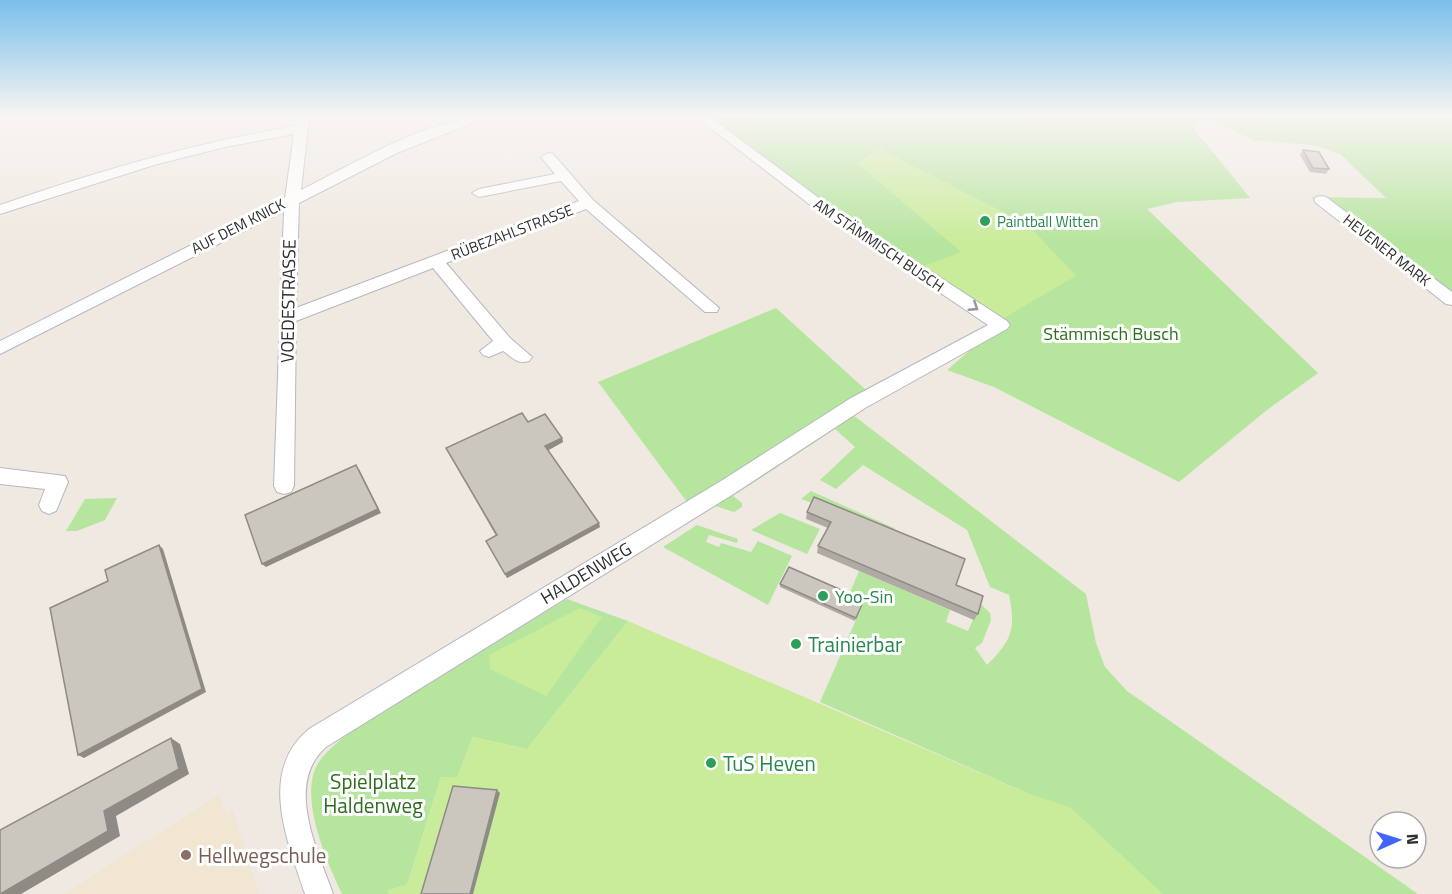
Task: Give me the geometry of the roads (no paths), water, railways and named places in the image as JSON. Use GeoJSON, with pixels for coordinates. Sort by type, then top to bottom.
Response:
{"type":"FeatureCollection","features":[{"type":"Feature","properties":{"kind":"street"},"geometry":{"type":"LineString","coordinates":[[0,210],[62,187],[154,159]]}},
{"type":"Feature","properties":{"kind":"street","name":"VOEDESTRASSE"},"geometry":{"type":"LineString","coordinates":[[284,486],[290,219],[298,159]]}},
{"type":"Feature","properties":{"kind":"street","name":"AUF DEM KNICK"},"geometry":{"type":"LineString","coordinates":[[0,348],[374,159]]}},
{"type":"Feature","properties":{"kind":"street","name":"RÜBEZAHLSTRASSE"},"geometry":{"type":"LineString","coordinates":[[550,159],[588,203],[711,308]]}},
{"type":"Feature","properties":{"kind":"street","name":"AM STÄMMISCH BUSCH"},"geometry":{"type":"LineString","coordinates":[[758,159],[818,204],[1002,325]]}},
{"type":"Feature","properties":{"kind":"street","name":"RÜBEZAHLSTRASSE"},"geometry":{"type":"LineString","coordinates":[[480,193],[565,176]]}},
{"type":"Feature","properties":{"kind":"street","name":"HEVENER MARK"},"geometry":{"type":"LineString","coordinates":[[1321,200],[1452,300]]}},
{"type":"Feature","properties":{"kind":"street","name":"RÜBEZAHLSTRASSE"},"geometry":{"type":"LineString","coordinates":[[287,318],[588,203]]}},
{"type":"Feature","properties":{"kind":"street","name":"RÜBEZAHLSTRASSE"},"geometry":{"type":"LineString","coordinates":[[436,261],[496,347],[523,357]]}},
{"type":"Feature","properties":{"kind":"street","name":"HALDENWEG"},"geometry":{"type":"LineString","coordinates":[[319,894],[291,801],[291,784],[295,765],[308,747],[356,712],[719,493],[858,403],[1002,325]]}},
{"type":"Feature","properties":{"kind":"street"},"geometry":{"type":"LineString","coordinates":[[0,476],[58,482],[49,505]]}},
{"type":"Feature","properties":{"kind":"place","name":"Paintball Witten"},"geometry":{"type":"Point","coordinates":[985,221]}},
{"type":"Feature","properties":{"kind":"place","name":"Yoo-Sin"},"geometry":{"type":"Point","coordinates":[823,596]}},
{"type":"Feature","properties":{"kind":"place","name":"Trainierbar"},"geometry":{"type":"Point","coordinates":[796,644]}},
{"type":"Feature","properties":{"kind":"place","name":"TuS Heven"},"geometry":{"type":"Point","coordinates":[711,763]}},
{"type":"Feature","properties":{"kind":"place","name":"Hellwegschule"},"geometry":{"type":"Point","coordinates":[186,855]}},
{"type":"Feature","properties":{"kind":"park label","name":"Stämmisch Busch"},"geometry":{"type":"Point","coordinates":[1111,333]}},
{"type":"Feature","properties":{"kind":"park label","name":"Spielplatz Haldenweg"},"geometry":{"type":"Point","coordinates":[373,793]}}]}
